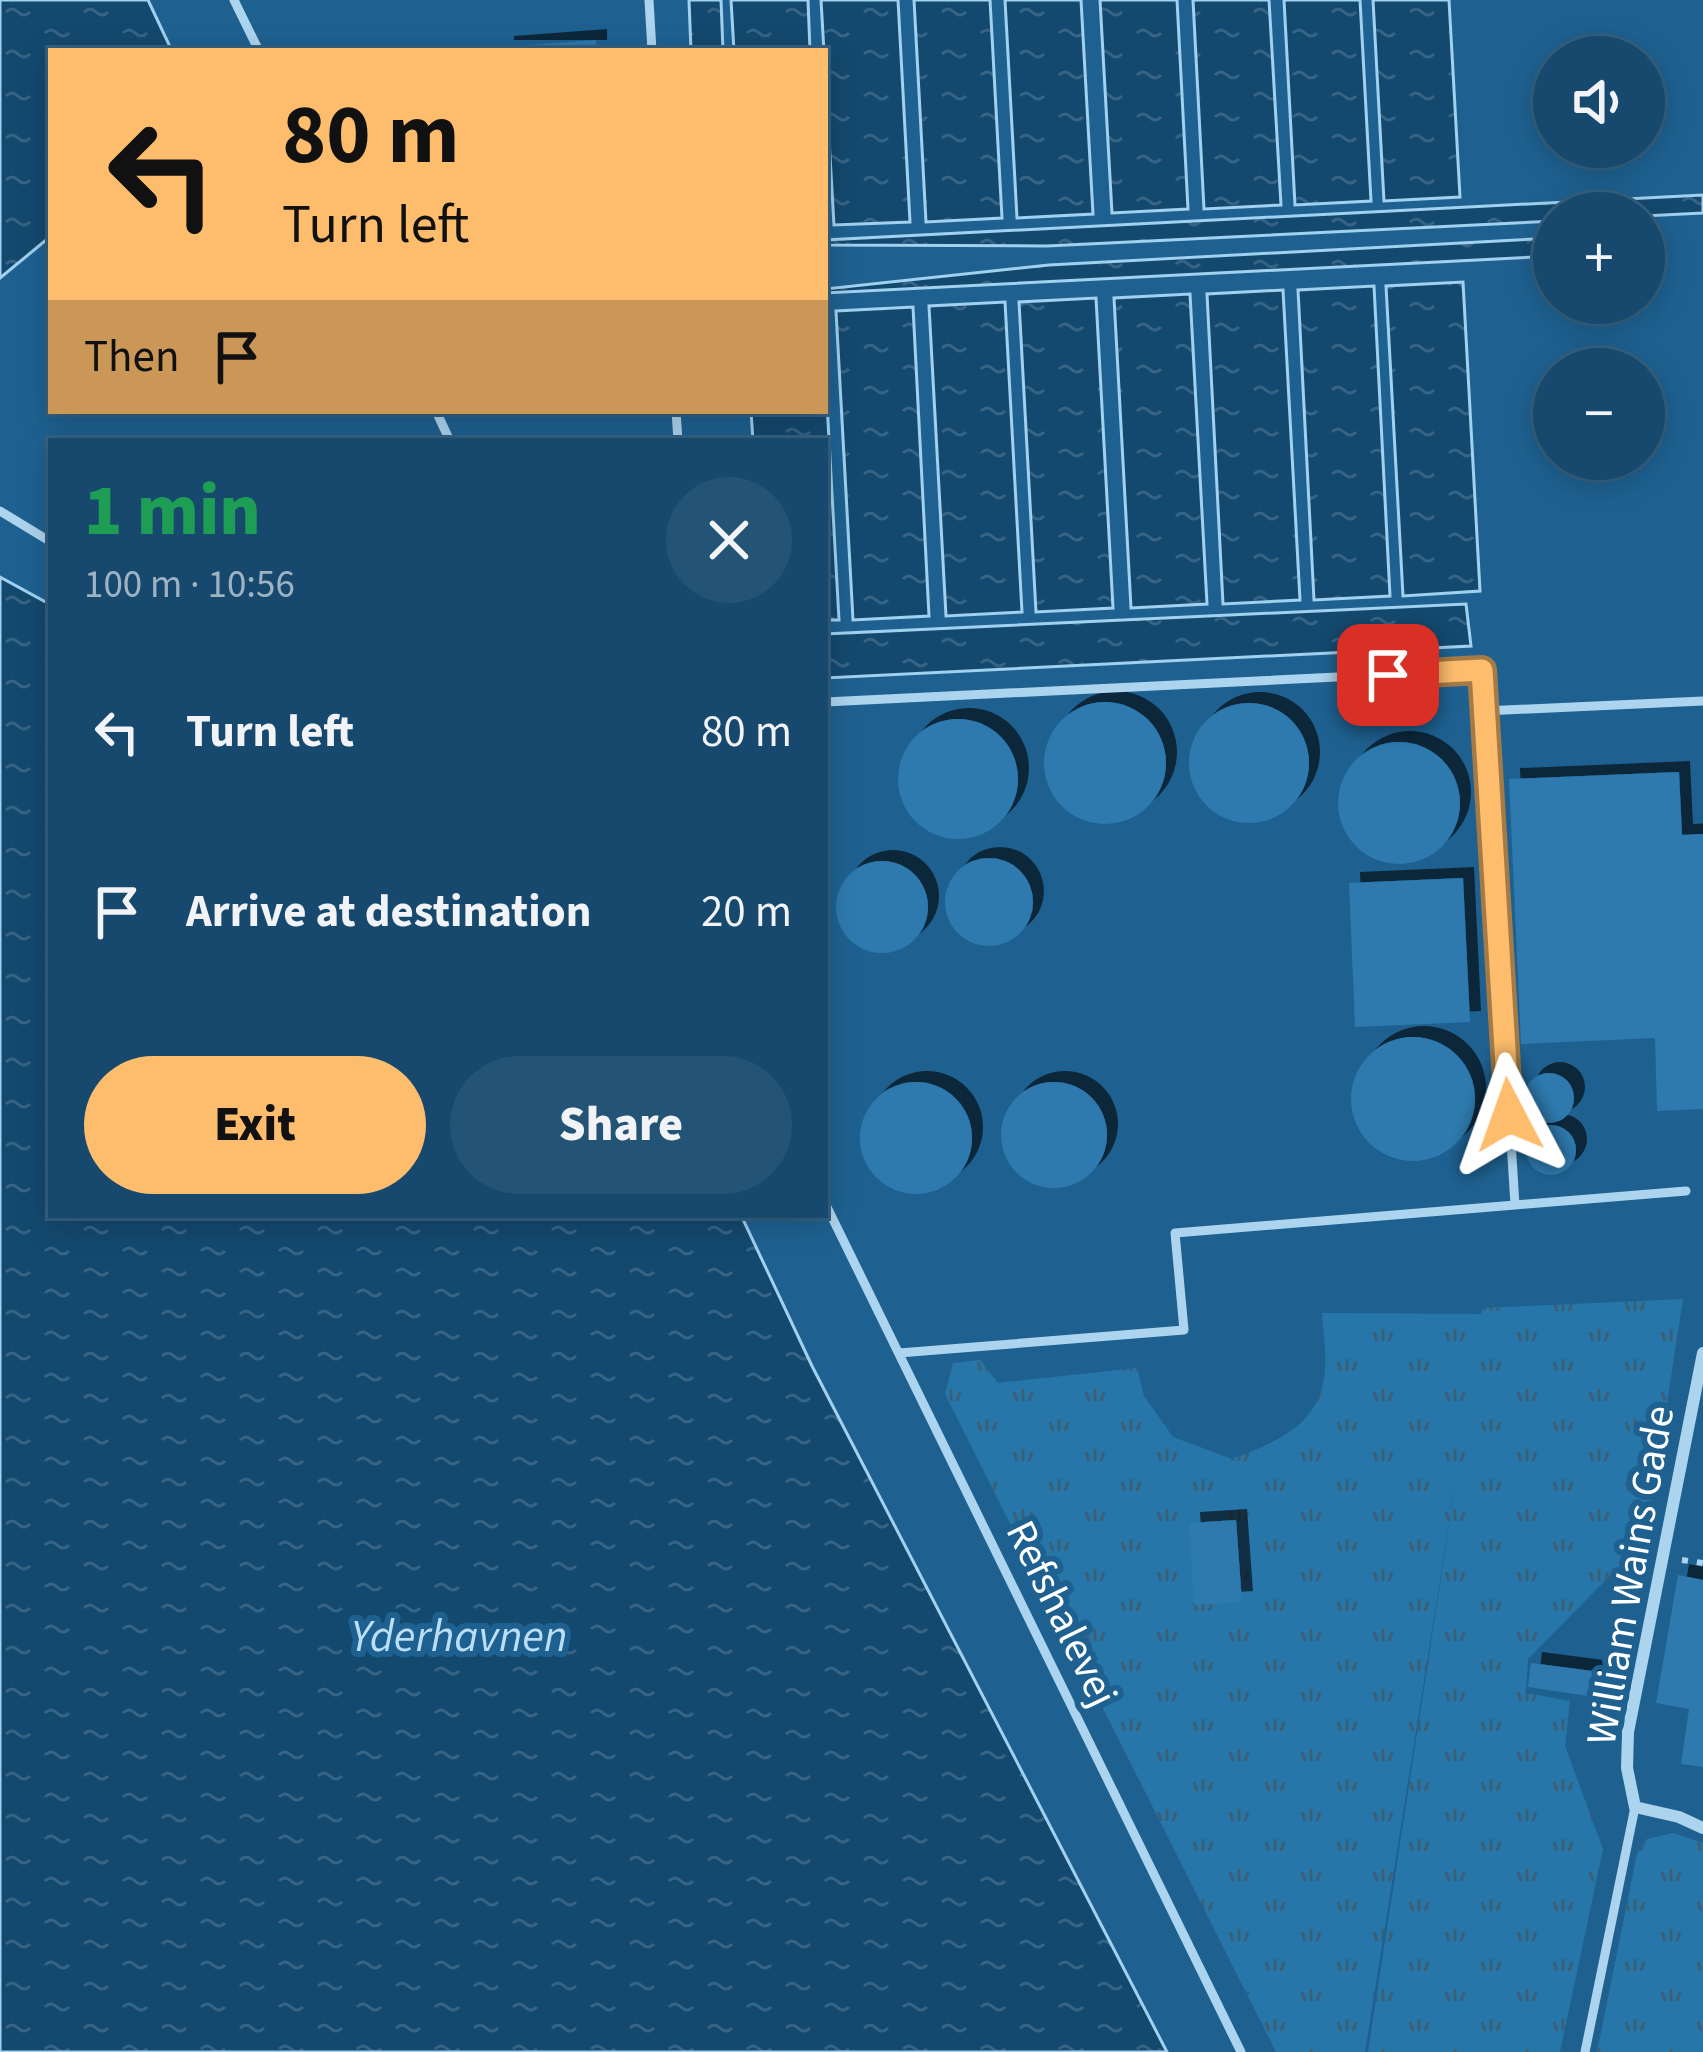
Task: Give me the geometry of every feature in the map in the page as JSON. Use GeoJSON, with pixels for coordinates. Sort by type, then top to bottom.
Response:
{"type":"FeatureCollection","features":[{"type":"Feature","properties":{"kind":"street","name":"William Wains Gade"},"geometry":{"type":"LineString","coordinates":[[1703,1353],[1628,1732],[1627,1768],[1635,1808],[1703,1828]]}},
{"type":"Feature","properties":{"kind":"lane"},"geometry":{"type":"LineString","coordinates":[[234,0],[258,48]]}},
{"type":"Feature","properties":{"kind":"lane"},"geometry":{"type":"LineString","coordinates":[[649,0],[652,48]]}},
{"type":"Feature","properties":{"kind":"lane"},"geometry":{"type":"LineString","coordinates":[[0,511],[48,540]]}},
{"type":"Feature","properties":{"kind":"lane"},"geometry":{"type":"LineString","coordinates":[[828,702],[1482,670],[1514,1205]]}},
{"type":"Feature","properties":{"kind":"lane"},"geometry":{"type":"LineString","coordinates":[[1484,712],[1703,701]]}},
{"type":"Feature","properties":{"kind":"lane"},"geometry":{"type":"LineString","coordinates":[[899,1354],[1184,1330],[1175,1233],[1686,1191]]}},
{"type":"Feature","properties":{"kind":"lane","name":"Refshalevej"},"geometry":{"type":"LineString","coordinates":[[828,1209],[1241,2052]]}},
{"type":"Feature","properties":{"kind":"lane","name":"William Wains Gade"},"geometry":{"type":"LineString","coordinates":[[1585,2052],[1635,1808]]}},
{"type":"Feature","properties":{"kind":"green space"},"geometry":{"type":"Polygon","coordinates":[[[1683,1299],[1646,1539],[1528,1659],[1526,1693],[1570,1701],[1565,1746],[1603,1849],[1560,2052],[1368,2052],[1461,1448],[1365,2052],[1276,2052],[945,1394],[953,1363],[980,1360],[998,1383],[1137,1368],[1144,1396],[1173,1437],[1232,1459],[1279,1438],[1315,1406],[1325,1371],[1322,1313],[1481,1314],[1483,1308],[1683,1299]]]}},
{"type":"Feature","properties":{"kind":"green space"},"geometry":{"type":"Polygon","coordinates":[[[1673,1833],[1703,1843],[1703,2052],[1597,2052],[1637,1854],[1647,1839],[1673,1833]]]}},
{"type":"Feature","properties":{"kind":"water"},"geometry":{"type":"Polygon","coordinates":[[[0,0],[148,0],[171,48],[48,48],[48,238],[0,278],[0,0]]]}},
{"type":"Feature","properties":{"kind":"water"},"geometry":{"type":"Polygon","coordinates":[[[689,0],[721,0],[723,48],[691,48],[689,0]]]}},
{"type":"Feature","properties":{"kind":"water"},"geometry":{"type":"Polygon","coordinates":[[[731,0],[808,0],[810,48],[734,48],[731,0]]]}},
{"type":"Feature","properties":{"kind":"water"},"geometry":{"type":"Polygon","coordinates":[[[821,0],[898,0],[910,222],[834,225],[828,48],[824,48],[821,0]]]}},
{"type":"Feature","properties":{"kind":"water"},"geometry":{"type":"Polygon","coordinates":[[[914,0],[990,0],[1002,218],[926,222],[914,0]]]}},
{"type":"Feature","properties":{"kind":"water"},"geometry":{"type":"Polygon","coordinates":[[[1005,0],[1081,0],[1093,214],[1017,218],[1005,0]]]}},
{"type":"Feature","properties":{"kind":"water"},"geometry":{"type":"Polygon","coordinates":[[[1100,0],[1177,0],[1188,209],[1112,213],[1100,0]]]}},
{"type":"Feature","properties":{"kind":"water"},"geometry":{"type":"Polygon","coordinates":[[[1193,0],[1269,0],[1281,205],[1204,209],[1193,0]]]}},
{"type":"Feature","properties":{"kind":"water"},"geometry":{"type":"Polygon","coordinates":[[[1284,0],[1360,0],[1371,201],[1295,205],[1284,0]]]}},
{"type":"Feature","properties":{"kind":"water"},"geometry":{"type":"Polygon","coordinates":[[[1373,0],[1449,0],[1460,197],[1384,201],[1373,0]]]}},
{"type":"Feature","properties":{"kind":"water"},"geometry":{"type":"Polygon","coordinates":[[[1703,195],[1703,213],[1665,215],[1665,197],[1703,195]]]}},
{"type":"Feature","properties":{"kind":"water"},"geometry":{"type":"Polygon","coordinates":[[[1533,204],[1533,222],[1047,246],[828,245],[828,240],[1533,204]]]}},
{"type":"Feature","properties":{"kind":"water"},"geometry":{"type":"Polygon","coordinates":[[[1533,239],[1533,257],[828,293],[828,289],[1049,265],[1533,239]]]}},
{"type":"Feature","properties":{"kind":"water"},"geometry":{"type":"Polygon","coordinates":[[[1463,282],[1480,591],[1403,596],[1386,286],[1463,282]]]}},
{"type":"Feature","properties":{"kind":"water"},"geometry":{"type":"Polygon","coordinates":[[[1374,286],[1390,596],[1314,600],[1298,290],[1374,286]]]}},
{"type":"Feature","properties":{"kind":"water"},"geometry":{"type":"Polygon","coordinates":[[[1283,290],[1300,600],[1223,604],[1207,294],[1283,290]]]}},
{"type":"Feature","properties":{"kind":"water"},"geometry":{"type":"Polygon","coordinates":[[[1190,294],[1207,604],[1131,608],[1114,298],[1190,294]]]}},
{"type":"Feature","properties":{"kind":"water"},"geometry":{"type":"Polygon","coordinates":[[[1096,298],[1113,608],[1036,612],[1019,302],[1096,298]]]}},
{"type":"Feature","properties":{"kind":"water"},"geometry":{"type":"Polygon","coordinates":[[[1005,302],[1022,612],[946,616],[929,306],[1005,302]]]}},
{"type":"Feature","properties":{"kind":"water"},"geometry":{"type":"Polygon","coordinates":[[[913,307],[929,616],[853,620],[836,311],[913,307]]]}},
{"type":"Feature","properties":{"kind":"water"},"geometry":{"type":"Polygon","coordinates":[[[751,414],[828,414],[839,620],[828,620],[828,438],[753,438],[751,414]]]}},
{"type":"Feature","properties":{"kind":"water","name":"Yderhavnen"},"geometry":{"type":"Polygon","coordinates":[[[0,577],[48,603],[48,1218],[742,1218],[812,1366],[1167,2052],[0,2052],[0,577]]]}},
{"type":"Feature","properties":{"kind":"water"},"geometry":{"type":"Polygon","coordinates":[[[1466,604],[1471,646],[828,678],[828,634],[1466,604]]]}},
{"type":"Feature","properties":{"kind":"building"},"geometry":{"type":"Polygon","coordinates":[[[596,40],[596,48],[503,47],[596,40]]]}},
{"type":"Feature","properties":{"kind":"building"},"geometry":{"type":"Polygon","coordinates":[[[1105,702],[1128,707],[1148,720],[1161,740],[1166,763],[1161,786],[1148,806],[1128,819],[1105,824],[1082,819],[1062,806],[1049,786],[1044,763],[1049,740],[1062,720],[1082,707],[1105,702]]]}},
{"type":"Feature","properties":{"kind":"building"},"geometry":{"type":"Polygon","coordinates":[[[1249,703],[1272,708],[1291,721],[1304,740],[1309,763],[1304,786],[1291,805],[1272,818],[1249,823],[1226,818],[1207,805],[1194,786],[1189,763],[1194,740],[1207,721],[1226,708],[1249,703]]]}},
{"type":"Feature","properties":{"kind":"building"},"geometry":{"type":"Polygon","coordinates":[[[958,719],[981,723],[1000,737],[1014,756],[1018,779],[1014,802],[1000,821],[981,835],[958,839],[935,835],[916,821],[902,802],[898,779],[902,756],[916,737],[935,723],[958,719]]]}},
{"type":"Feature","properties":{"kind":"building"},"geometry":{"type":"Polygon","coordinates":[[[1399,742],[1422,747],[1442,760],[1455,780],[1460,803],[1455,826],[1442,846],[1422,859],[1399,864],[1376,859],[1356,846],[1343,826],[1338,803],[1343,780],[1356,760],[1376,747],[1399,742]]]}},
{"type":"Feature","properties":{"kind":"building"},"geometry":{"type":"Polygon","coordinates":[[[1679,772],[1682,835],[1703,834],[1703,1109],[1657,1111],[1655,1038],[1521,1044],[1509,779],[1679,772]]]}},
{"type":"Feature","properties":{"kind":"building"},"geometry":{"type":"Polygon","coordinates":[[[989,858],[1020,871],[1033,902],[1020,933],[989,946],[958,933],[945,902],[958,871],[989,858]]]}},
{"type":"Feature","properties":{"kind":"building"},"geometry":{"type":"Polygon","coordinates":[[[882,861],[900,864],[915,874],[925,889],[925,925],[915,940],[900,950],[882,953],[864,950],[849,940],[839,925],[836,907],[839,889],[849,874],[864,864],[882,861]]]}},
{"type":"Feature","properties":{"kind":"building"},"geometry":{"type":"Polygon","coordinates":[[[1463,878],[1470,1022],[1355,1027],[1349,883],[1463,878]]]}},
{"type":"Feature","properties":{"kind":"building"},"geometry":{"type":"Polygon","coordinates":[[[1413,1037],[1437,1041],[1457,1055],[1471,1075],[1475,1099],[1471,1123],[1457,1143],[1437,1157],[1413,1161],[1389,1157],[1369,1143],[1355,1123],[1351,1099],[1355,1075],[1369,1055],[1389,1041],[1413,1037]]]}},
{"type":"Feature","properties":{"kind":"building"},"geometry":{"type":"Polygon","coordinates":[[[1549,1073],[1567,1080],[1574,1098],[1567,1116],[1549,1123],[1531,1116],[1524,1098],[1531,1080],[1549,1073]]]}},
{"type":"Feature","properties":{"kind":"building"},"geometry":{"type":"Polygon","coordinates":[[[916,1082],[938,1086],[956,1098],[968,1116],[972,1138],[968,1160],[956,1178],[938,1190],[916,1194],[894,1190],[876,1178],[864,1160],[860,1138],[864,1116],[876,1098],[894,1086],[916,1082]]]}},
{"type":"Feature","properties":{"kind":"building"},"geometry":{"type":"Polygon","coordinates":[[[1054,1082],[1074,1086],[1091,1098],[1103,1115],[1107,1135],[1103,1155],[1091,1172],[1074,1184],[1054,1188],[1034,1184],[1017,1172],[1005,1155],[1001,1135],[1005,1115],[1017,1098],[1034,1086],[1054,1082]]]}},
{"type":"Feature","properties":{"kind":"building"},"geometry":{"type":"Polygon","coordinates":[[[1551,1125],[1569,1132],[1576,1150],[1569,1168],[1551,1175],[1533,1168],[1526,1150],[1533,1132],[1551,1125]]]}},
{"type":"Feature","properties":{"kind":"building"},"geometry":{"type":"Polygon","coordinates":[[[1236,1520],[1242,1602],[1194,1605],[1189,1523],[1236,1520]]]}},
{"type":"Feature","properties":{"kind":"building"},"geometry":{"type":"Polygon","coordinates":[[[1678,1575],[1703,1580],[1703,1767],[1681,1764],[1689,1709],[1656,1703],[1678,1575]]]}},
{"type":"Feature","properties":{"kind":"building"},"geometry":{"type":"Polygon","coordinates":[[[1531,1663],[1608,1673],[1618,1685],[1614,1700],[1528,1687],[1531,1663]]]}},
{"type":"Feature","properties":{"kind":"route"},"geometry":{"type":"LineString","coordinates":[[1388,675],[1482,670],[1509,1115]]}}]}
